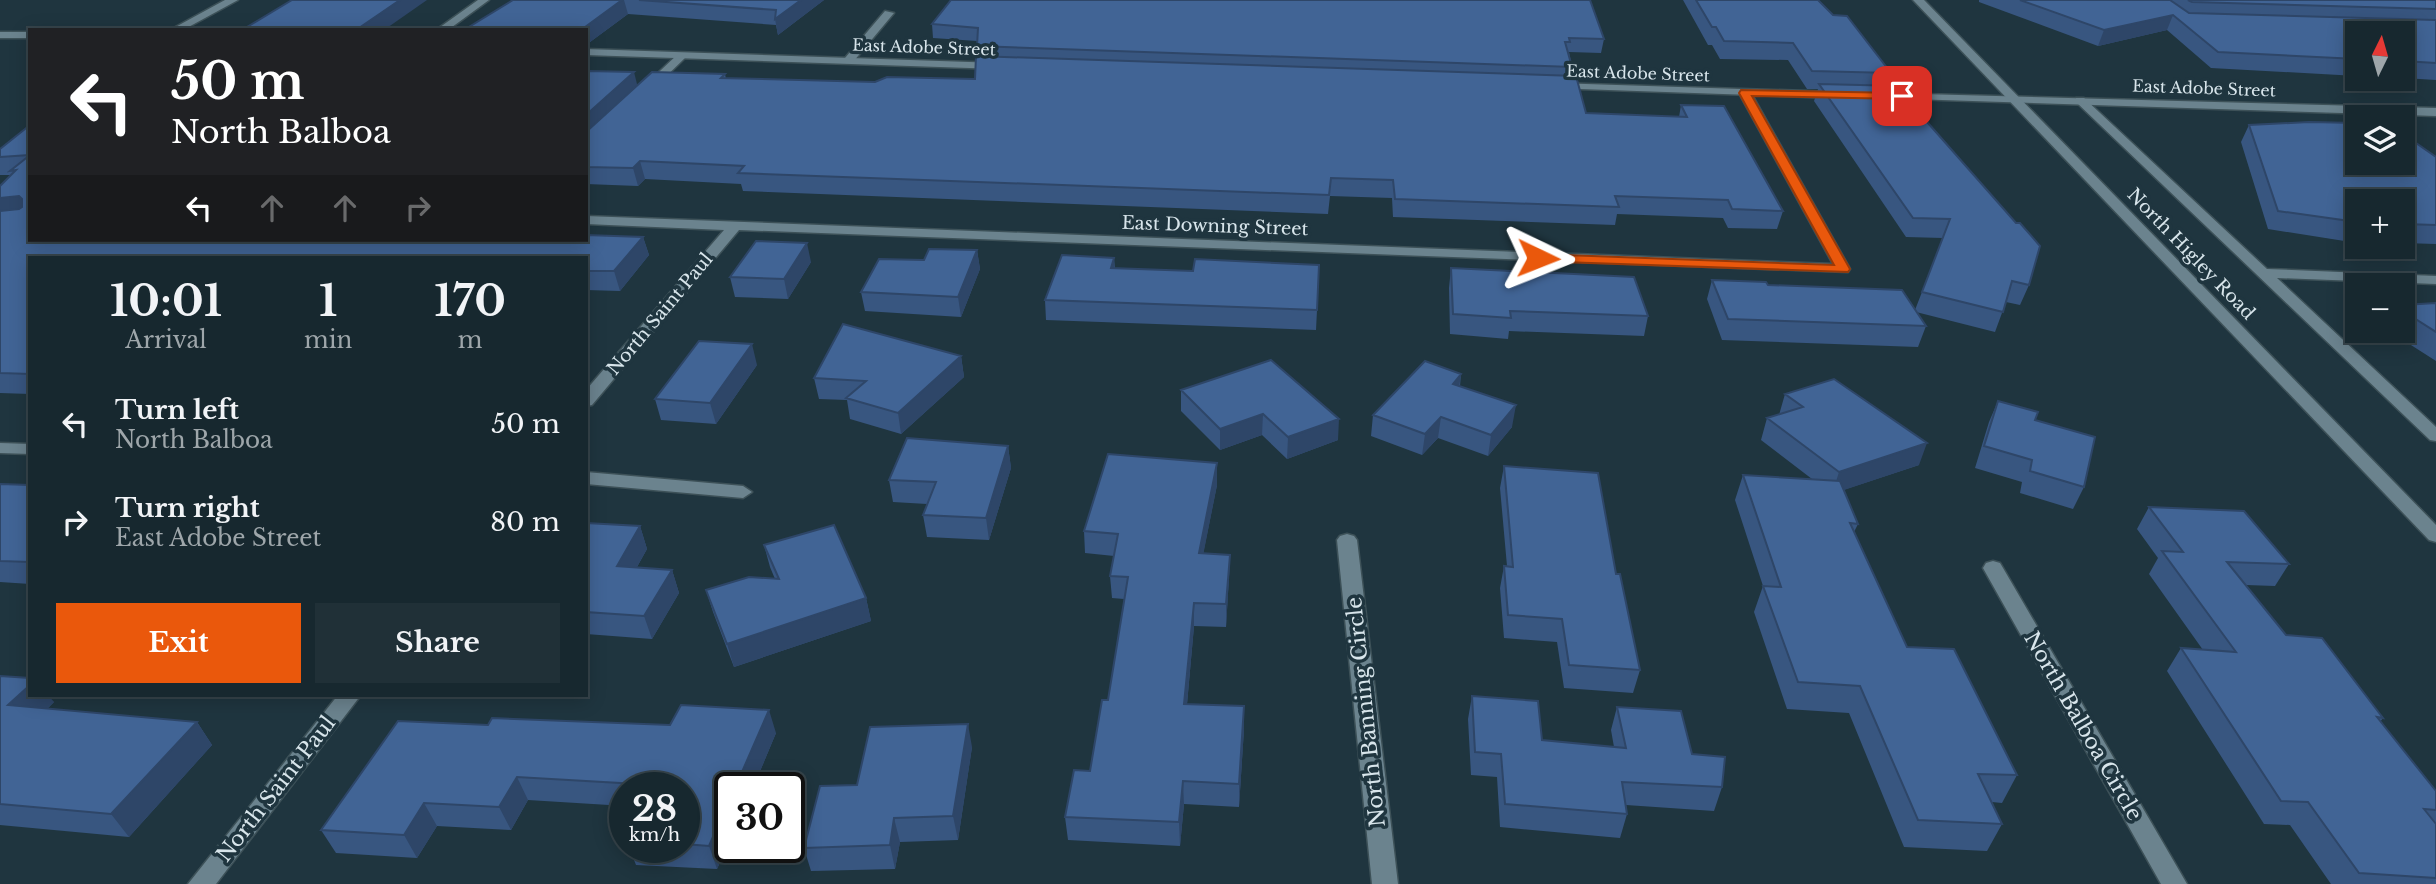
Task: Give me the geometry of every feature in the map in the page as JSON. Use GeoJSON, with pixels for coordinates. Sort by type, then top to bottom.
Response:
{"type":"FeatureCollection","features":[{"type":"Feature","properties":{"kind":"street"},"geometry":{"type":"LineString","coordinates":[[178,28],[233,0]]}},
{"type":"Feature","properties":{"kind":"street"},"geometry":{"type":"LineString","coordinates":[[444,28],[484,0]]}},
{"type":"Feature","properties":{"kind":"street","name":"North Higley Road"},"geometry":{"type":"LineString","coordinates":[[1918,0],[2436,536]]}},
{"type":"Feature","properties":{"kind":"street"},"geometry":{"type":"LineString","coordinates":[[849,60],[889,13]]}},
{"type":"Feature","properties":{"kind":"street"},"geometry":{"type":"LineString","coordinates":[[0,34],[28,35]]}},
{"type":"Feature","properties":{"kind":"street","name":"East Adobe Street"},"geometry":{"type":"LineString","coordinates":[[588,52],[1014,66]]}},
{"type":"Feature","properties":{"kind":"street"},"geometry":{"type":"LineString","coordinates":[[634,102],[682,55]]}},
{"type":"Feature","properties":{"kind":"street","name":"East Adobe Street"},"geometry":{"type":"LineString","coordinates":[[1538,85],[1858,95]]}},
{"type":"Feature","properties":{"kind":"street","name":"East Downing Street"},"geometry":{"type":"LineString","coordinates":[[588,220],[1843,269],[1745,93]]}},
{"type":"Feature","properties":{"kind":"street","name":"East Adobe Street"},"geometry":{"type":"LineString","coordinates":[[1872,96],[2436,112]]}},
{"type":"Feature","properties":{"kind":"street","name":"North Higley Road"},"geometry":{"type":"LineString","coordinates":[[2080,100],[2436,436]]}},
{"type":"Feature","properties":{"kind":"street","name":"North Saint Paul"},"geometry":{"type":"LineString","coordinates":[[588,399],[733,227]]}},
{"type":"Feature","properties":{"kind":"street"},"geometry":{"type":"LineString","coordinates":[[2263,273],[2436,280]]}},
{"type":"Feature","properties":{"kind":"street"},"geometry":{"type":"LineString","coordinates":[[0,447],[28,449]]}},
{"type":"Feature","properties":{"kind":"street"},"geometry":{"type":"LineString","coordinates":[[588,478],[743,492]]}},
{"type":"Feature","properties":{"kind":"street","name":"North Banning Circle"},"geometry":{"type":"LineString","coordinates":[[1347,540],[1385,884]]}},
{"type":"Feature","properties":{"kind":"street","name":"North Balboa Circle"},"geometry":{"type":"LineString","coordinates":[[1993,568],[2174,884]]}},
{"type":"Feature","properties":{"kind":"street","name":"North Saint Paul"},"geometry":{"type":"LineString","coordinates":[[201,884],[348,697]]}},
{"type":"Feature","properties":{"kind":"building"},"geometry":{"type":"Polygon","coordinates":[[[292,0],[400,0],[359,28],[245,28],[292,0]]]}},
{"type":"Feature","properties":{"kind":"building"},"geometry":{"type":"Polygon","coordinates":[[[513,0],[622,0],[584,28],[467,28],[513,0]]]}},
{"type":"Feature","properties":{"kind":"building"},"geometry":{"type":"Polygon","coordinates":[[[639,0],[801,0],[775,19],[776,10],[639,0]]]}},
{"type":"Feature","properties":{"kind":"building"},"geometry":{"type":"Polygon","coordinates":[[[951,0],[1590,0],[1604,39],[1569,38],[1570,42],[1565,42],[1572,67],[977,46],[978,28],[932,24],[951,0]]]}},
{"type":"Feature","properties":{"kind":"building"},"geometry":{"type":"Polygon","coordinates":[[[1696,0],[1818,0],[1833,15],[1847,16],[1891,73],[1812,71],[1793,43],[1724,41],[1696,0]]]}},
{"type":"Feature","properties":{"kind":"building"},"geometry":{"type":"Polygon","coordinates":[[[2020,0],[2170,0],[2189,13],[2436,20],[2436,63],[2415,62],[2415,21],[2345,21],[2345,58],[2218,52],[2173,15],[2104,30],[2020,0]]]}},
{"type":"Feature","properties":{"kind":"building"},"geometry":{"type":"Polygon","coordinates":[[[2188,0],[2436,0],[2436,9],[2192,2],[2188,0]]]}},
{"type":"Feature","properties":{"kind":"building"},"geometry":{"type":"Polygon","coordinates":[[[976,56],[1576,76],[1586,113],[1687,117],[1681,105],[1724,106],[1783,211],[1732,209],[1728,200],[1615,196],[1619,207],[1395,199],[1393,180],[1331,178],[1329,195],[738,173],[744,166],[640,161],[633,168],[588,167],[588,130],[652,72],[725,74],[721,78],[875,82],[887,77],[975,79],[976,56]]]}},
{"type":"Feature","properties":{"kind":"building"},"geometry":{"type":"Polygon","coordinates":[[[588,71],[634,72],[588,113],[588,71]]]}},
{"type":"Feature","properties":{"kind":"building"},"geometry":{"type":"Polygon","coordinates":[[[1819,84],[1900,86],[1928,123],[2016,223],[2020,223],[2040,246],[2029,285],[2012,281],[2003,312],[1922,292],[1950,219],[1913,218],[1819,84]]]}},
{"type":"Feature","properties":{"kind":"building"},"geometry":{"type":"Polygon","coordinates":[[[2345,123],[2345,175],[2415,175],[2415,142],[2436,157],[2436,225],[2415,224],[2415,189],[2345,189],[2345,220],[2278,211],[2249,125],[2345,123]]]}},
{"type":"Feature","properties":{"kind":"building"},"geometry":{"type":"Polygon","coordinates":[[[28,127],[28,155],[0,157],[0,149],[28,127]]]}},
{"type":"Feature","properties":{"kind":"building"},"geometry":{"type":"Polygon","coordinates":[[[28,157],[28,242],[588,242],[588,235],[643,237],[614,271],[588,271],[588,256],[28,256],[28,374],[0,373],[0,211],[22,207],[22,199],[19,196],[0,198],[0,186],[16,170],[10,171],[28,157]]]}},
{"type":"Feature","properties":{"kind":"building"},"geometry":{"type":"Polygon","coordinates":[[[756,241],[807,243],[784,279],[730,277],[756,241]]]}},
{"type":"Feature","properties":{"kind":"building"},"geometry":{"type":"Polygon","coordinates":[[[929,249],[977,250],[958,297],[861,292],[879,259],[924,260],[929,249]]]}},
{"type":"Feature","properties":{"kind":"building"},"geometry":{"type":"Polygon","coordinates":[[[1062,255],[1114,258],[1111,268],[1193,271],[1195,259],[1319,265],[1317,310],[1045,300],[1062,255]]]}},
{"type":"Feature","properties":{"kind":"building"},"geometry":{"type":"Polygon","coordinates":[[[1451,268],[1634,277],[1648,316],[1510,311],[1511,318],[1453,314],[1451,268]]]}},
{"type":"Feature","properties":{"kind":"building"},"geometry":{"type":"Polygon","coordinates":[[[1712,280],[1902,290],[1926,326],[1728,319],[1712,280]]]}},
{"type":"Feature","properties":{"kind":"building"},"geometry":{"type":"Polygon","coordinates":[[[2436,303],[2436,332],[2415,319],[2415,304],[2436,303]]]}},
{"type":"Feature","properties":{"kind":"building"},"geometry":{"type":"Polygon","coordinates":[[[843,324],[961,356],[898,413],[846,398],[866,381],[814,378],[843,324]]]}},
{"type":"Feature","properties":{"kind":"building"},"geometry":{"type":"Polygon","coordinates":[[[699,341],[752,344],[710,403],[655,399],[699,341]]]}},
{"type":"Feature","properties":{"kind":"building"},"geometry":{"type":"Polygon","coordinates":[[[1271,360],[1339,419],[1288,437],[1263,414],[1220,429],[1181,390],[1271,360]]]}},
{"type":"Feature","properties":{"kind":"building"},"geometry":{"type":"Polygon","coordinates":[[[1425,361],[1461,374],[1453,384],[1516,405],[1491,435],[1441,417],[1425,434],[1373,415],[1425,361]]]}},
{"type":"Feature","properties":{"kind":"building"},"geometry":{"type":"Polygon","coordinates":[[[1834,379],[1927,443],[1839,472],[1767,418],[1803,407],[1785,394],[1834,379]]]}},
{"type":"Feature","properties":{"kind":"building"},"geometry":{"type":"Polygon","coordinates":[[[1998,401],[2038,412],[2035,420],[2095,437],[2084,487],[2030,471],[2032,460],[1984,446],[1998,401]]]}},
{"type":"Feature","properties":{"kind":"building"},"geometry":{"type":"Polygon","coordinates":[[[907,438],[1008,446],[986,518],[923,515],[936,482],[889,480],[907,438]]]}},
{"type":"Feature","properties":{"kind":"building"},"geometry":{"type":"Polygon","coordinates":[[[1108,454],[1217,463],[1199,553],[1230,555],[1226,604],[1194,603],[1184,704],[1244,706],[1239,784],[1183,781],[1179,822],[1065,817],[1074,770],[1090,771],[1102,700],[1108,700],[1128,577],[1110,576],[1118,534],[1084,531],[1108,454]]]}},
{"type":"Feature","properties":{"kind":"building"},"geometry":{"type":"Polygon","coordinates":[[[1504,466],[1598,473],[1616,574],[1620,574],[1640,670],[1569,665],[1562,619],[1508,615],[1504,566],[1513,567],[1504,466]]]}},
{"type":"Feature","properties":{"kind":"building"},"geometry":{"type":"Polygon","coordinates":[[[1743,475],[1840,481],[1858,524],[1850,523],[1907,647],[1954,649],[2017,775],[1978,774],[2002,824],[1918,820],[1860,686],[1798,682],[1763,586],[1781,587],[1743,475]]]}},
{"type":"Feature","properties":{"kind":"building"},"geometry":{"type":"Polygon","coordinates":[[[0,484],[28,485],[28,562],[0,561],[0,484]]]}},
{"type":"Feature","properties":{"kind":"building"},"geometry":{"type":"Polygon","coordinates":[[[2149,507],[2244,511],[2289,564],[2227,562],[2286,635],[2322,638],[2383,718],[2377,717],[2436,791],[2436,810],[2424,809],[2436,824],[2436,878],[2359,873],[2308,802],[2281,801],[2181,648],[2236,652],[2162,551],[2183,552],[2149,507]]]}},
{"type":"Feature","properties":{"kind":"building"},"geometry":{"type":"Polygon","coordinates":[[[588,523],[640,526],[617,566],[672,570],[644,616],[588,612],[588,523]]]}},
{"type":"Feature","properties":{"kind":"building"},"geometry":{"type":"Polygon","coordinates":[[[834,525],[866,598],[727,644],[706,590],[749,577],[779,579],[764,545],[834,525]]]}},
{"type":"Feature","properties":{"kind":"building"},"geometry":{"type":"Polygon","coordinates":[[[0,676],[28,678],[28,687],[8,705],[197,722],[111,814],[0,804],[0,676]]]}},
{"type":"Feature","properties":{"kind":"building"},"geometry":{"type":"Polygon","coordinates":[[[1472,696],[1538,701],[1542,740],[1626,748],[1617,707],[1681,711],[1692,754],[1725,757],[1722,787],[1622,782],[1627,814],[1505,804],[1501,754],[1475,752],[1472,696]]]}},
{"type":"Feature","properties":{"kind":"building"},"geometry":{"type":"Polygon","coordinates":[[[681,705],[769,710],[742,772],[714,772],[714,835],[709,846],[700,845],[700,772],[609,772],[609,782],[517,777],[499,807],[424,803],[404,835],[321,830],[398,721],[488,725],[492,718],[670,725],[681,705]]]}},
{"type":"Feature","properties":{"kind":"building"},"geometry":{"type":"Polygon","coordinates":[[[968,724],[953,816],[894,818],[890,845],[805,848],[820,786],[857,785],[870,727],[968,724]]]}},
{"type":"Feature","properties":{"kind":"route"},"geometry":{"type":"LineString","coordinates":[[1538,258],[1843,269],[1745,93],[1902,96]]}}]}
